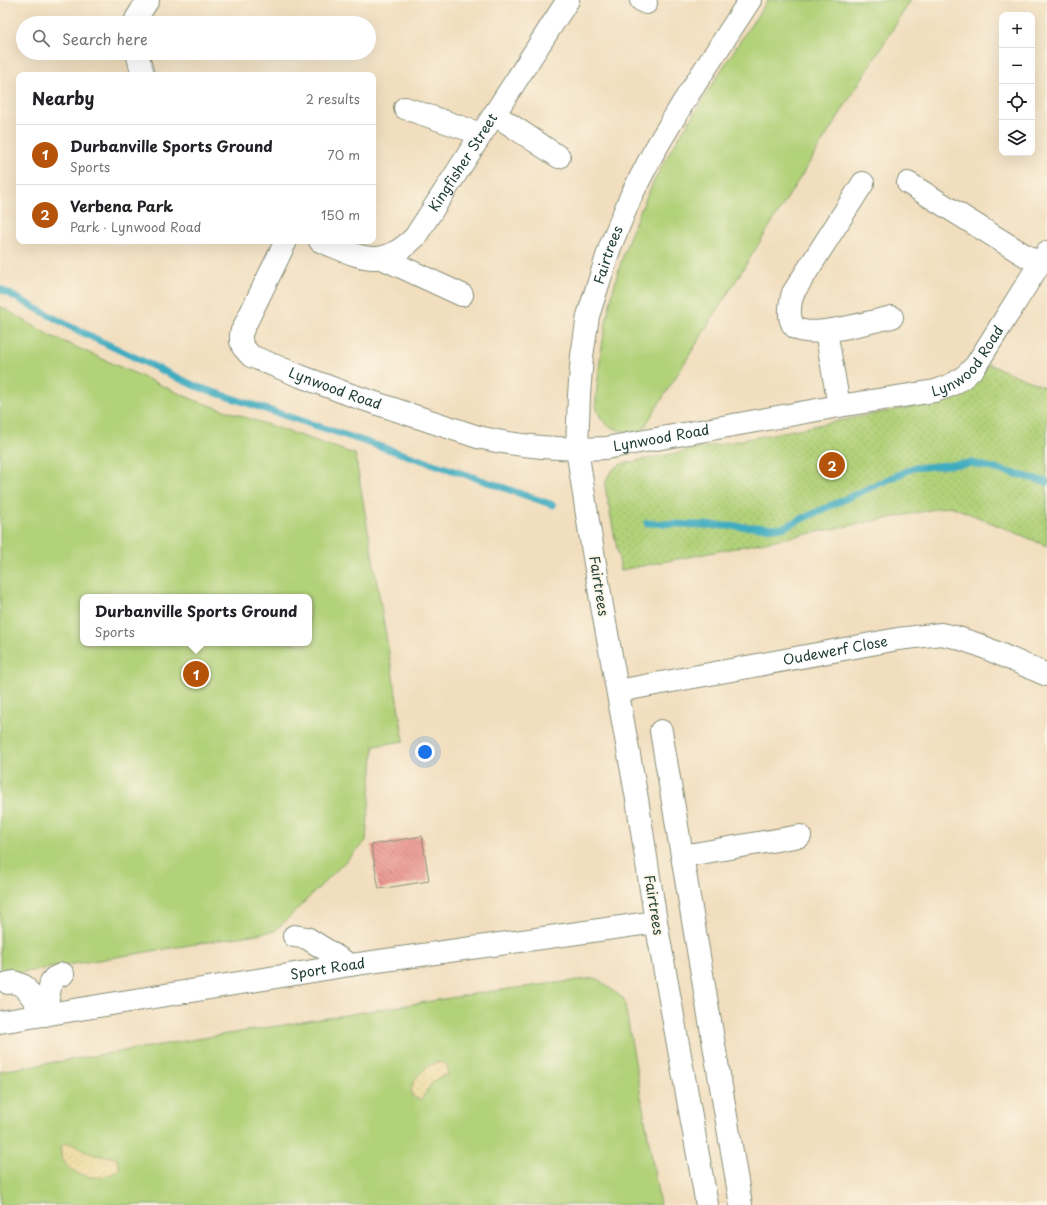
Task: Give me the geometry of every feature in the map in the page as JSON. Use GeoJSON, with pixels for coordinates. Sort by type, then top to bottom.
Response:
{"type":"FeatureCollection","features":[{"type":"Feature","properties":{"kind":"street"},"geometry":{"type":"LineString","coordinates":[[138,16],[148,0]]}},
{"type":"Feature","properties":{"kind":"street","name":"Kingfisher Street"},"geometry":{"type":"LineString","coordinates":[[328,244],[365,258],[382,258],[396,253],[405,247],[415,237],[568,0]]}},
{"type":"Feature","properties":{"kind":"street","name":"Fairtrees"},"geometry":{"type":"LineString","coordinates":[[708,1205],[656,922],[577,450],[582,356],[588,316],[610,247],[631,196],[653,153],[684,101],[750,0]]}},
{"type":"Feature","properties":{"kind":"street"},"geometry":{"type":"LineString","coordinates":[[139,60],[142,72]]}},
{"type":"Feature","properties":{"kind":"street"},"geometry":{"type":"LineString","coordinates":[[405,108],[481,134]]}},
{"type":"Feature","properties":{"kind":"street"},"geometry":{"type":"LineString","coordinates":[[494,114],[559,158]]}},
{"type":"Feature","properties":{"kind":"street"},"geometry":{"type":"LineString","coordinates":[[908,182],[1043,258]]}},
{"type":"Feature","properties":{"kind":"street"},"geometry":{"type":"LineString","coordinates":[[863,183],[794,293],[790,305],[792,323],[797,329],[805,332],[826,330],[892,317]]}},
{"type":"Feature","properties":{"kind":"street","name":"Lynwood Road"},"geometry":{"type":"LineString","coordinates":[[284,244],[241,333],[243,347],[251,356],[300,376],[478,437],[498,442],[534,447],[577,450],[606,448],[839,406],[949,388],[961,381],[976,365],[1043,258]]}},
{"type":"Feature","properties":{"kind":"street"},"geometry":{"type":"LineString","coordinates":[[382,258],[462,295]]}},
{"type":"Feature","properties":{"kind":"street"},"geometry":{"type":"LineString","coordinates":[[826,330],[839,406]]}},
{"type":"Feature","properties":{"kind":"street","name":"Oudewerf Close"},"geometry":{"type":"LineString","coordinates":[[618,691],[898,639],[941,634],[979,645],[1047,675]]}},
{"type":"Feature","properties":{"kind":"street"},"geometry":{"type":"LineString","coordinates":[[661,731],[738,1204]]}},
{"type":"Feature","properties":{"kind":"street"},"geometry":{"type":"LineString","coordinates":[[682,856],[800,836]]}},
{"type":"Feature","properties":{"kind":"street","name":"Sport Road"},"geometry":{"type":"LineString","coordinates":[[0,1022],[350,965],[656,922]]}},
{"type":"Feature","properties":{"kind":"street"},"geometry":{"type":"LineString","coordinates":[[294,936],[307,938],[350,965]]}},
{"type":"Feature","properties":{"kind":"street"},"geometry":{"type":"LineString","coordinates":[[45,1015],[51,982],[54,978],[63,974]]}},
{"type":"Feature","properties":{"kind":"street"},"geometry":{"type":"LineString","coordinates":[[8,983],[14,982],[24,986],[45,1015]]}},
{"type":"Feature","properties":{"kind":"green space"},"geometry":{"type":"Polygon","coordinates":[[[768,0],[911,0],[642,431],[626,432],[618,430],[605,423],[600,417],[597,410],[596,396],[602,344],[609,308],[629,238],[649,191],[667,156],[768,0]]]}},
{"type":"Feature","properties":{"kind":"green space"},"geometry":{"type":"Polygon","coordinates":[[[0,306],[49,335],[194,400],[355,454],[404,741],[374,746],[366,841],[275,931],[0,976],[0,306]]]}},
{"type":"Feature","properties":{"kind":"green space"},"geometry":{"type":"Polygon","coordinates":[[[988,364],[1047,388],[1047,546],[951,506],[621,570],[605,486],[610,473],[621,464],[945,400],[970,386],[988,364]]]}},
{"type":"Feature","properties":{"kind":"green space"},"geometry":{"type":"Polygon","coordinates":[[[596,978],[624,999],[660,1205],[0,1205],[0,1071],[493,991],[596,978]]]}},
{"type":"Feature","properties":{"kind":"sand"},"geometry":{"type":"Polygon","coordinates":[[[437,1062],[447,1065],[447,1075],[433,1081],[421,1100],[413,1097],[412,1087],[414,1081],[422,1071],[437,1062]]]}},
{"type":"Feature","properties":{"kind":"sand"},"geometry":{"type":"Polygon","coordinates":[[[67,1143],[75,1145],[92,1154],[108,1156],[116,1159],[119,1162],[119,1169],[114,1173],[101,1177],[88,1176],[75,1172],[67,1166],[62,1157],[60,1148],[63,1144],[67,1143]]]}},
{"type":"Feature","properties":{"kind":"building"},"geometry":{"type":"Polygon","coordinates":[[[422,836],[429,881],[379,889],[371,845],[422,836]]]}},
{"type":"Feature","properties":{"kind":"waterway"},"geometry":{"type":"LineString","coordinates":[[0,289],[73,328],[195,386],[470,476],[553,505]]}},
{"type":"Feature","properties":{"kind":"waterway"},"geometry":{"type":"LineString","coordinates":[[647,523],[782,528],[913,468],[972,463],[1047,482]]}},
{"type":"Feature","properties":{"kind":"place","name":"Verbena Park"},"geometry":{"type":"Point","coordinates":[832,465]}},
{"type":"Feature","properties":{"kind":"place","name":"Durbanville Sports Ground"},"geometry":{"type":"Point","coordinates":[196,674]}}]}
